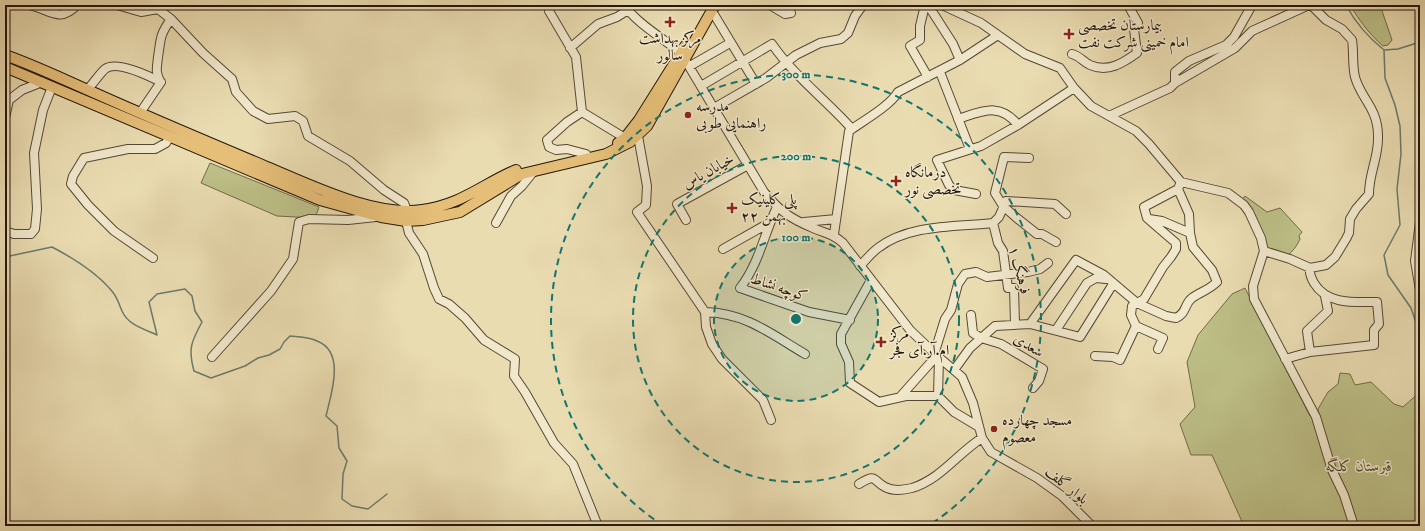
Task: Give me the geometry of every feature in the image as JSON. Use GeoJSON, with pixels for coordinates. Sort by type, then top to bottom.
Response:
{"type":"FeatureCollection","features":[{"type":"Feature","properties":{"kind":"main road"},"geometry":{"type":"LineString","coordinates":[[5,67],[320,200],[381,217],[407,216],[458,201],[483,189],[501,177],[526,166],[617,150],[638,136],[643,123],[686,60],[712,7]]}},
{"type":"Feature","properties":{"kind":"main road"},"geometry":{"type":"LineString","coordinates":[[5,55],[347,200],[423,220],[460,212],[522,174],[615,145],[643,123]]}},
{"type":"Feature","properties":{"kind":"street"},"geometry":{"type":"LineString","coordinates":[[29,5],[60,16],[66,14],[77,5]]}},
{"type":"Feature","properties":{"kind":"street"},"geometry":{"type":"LineString","coordinates":[[117,5],[141,12],[157,7],[171,19],[203,53],[232,79],[236,92],[254,111],[268,119],[295,116],[303,121],[308,136],[350,161],[374,182],[404,203],[409,233],[423,254],[439,299],[449,304],[465,318],[484,340],[515,359],[514,376],[525,392],[554,443],[572,464],[598,526]]}},
{"type":"Feature","properties":{"kind":"street"},"geometry":{"type":"LineString","coordinates":[[770,5],[785,14],[792,13]]}},
{"type":"Feature","properties":{"kind":"street"},"geometry":{"type":"LineString","coordinates":[[714,108],[756,84],[796,55],[820,43],[840,39],[848,33],[855,16],[863,5]]}},
{"type":"Feature","properties":{"kind":"street"},"geometry":{"type":"LineString","coordinates":[[927,5],[953,44],[960,60]]}},
{"type":"Feature","properties":{"kind":"street"},"geometry":{"type":"LineString","coordinates":[[927,5],[920,26],[920,40],[910,46],[928,77]]}},
{"type":"Feature","properties":{"kind":"street"},"geometry":{"type":"LineString","coordinates":[[942,5],[981,23],[1025,54],[1060,68],[1074,88],[1091,106],[1136,131],[1150,144],[1180,186],[1189,214],[1190,233],[1193,248],[1212,270],[1217,282],[1209,290],[1192,298],[1182,314],[1176,318],[1159,313],[1137,302],[1111,282],[1076,260],[1030,324]]}},
{"type":"Feature","properties":{"kind":"street"},"geometry":{"type":"LineString","coordinates":[[1072,54],[1076,55],[1090,65],[1114,67],[1137,53],[1134,29],[1138,22],[1128,5]]}},
{"type":"Feature","properties":{"kind":"street"},"geometry":{"type":"LineString","coordinates":[[1175,82],[1175,72],[1179,67],[1203,54],[1226,45],[1234,37],[1252,5]]}},
{"type":"Feature","properties":{"kind":"street"},"geometry":{"type":"LineString","coordinates":[[1109,116],[1164,92],[1175,82],[1235,48],[1252,31],[1310,5],[1326,20],[1342,30],[1352,40],[1355,76],[1376,118],[1378,136],[1375,162],[1369,180],[1369,194],[1356,209],[1350,219],[1349,233],[1346,239],[1335,257],[1326,265],[1310,268],[1290,259],[1264,251]]}},
{"type":"Feature","properties":{"kind":"street"},"geometry":{"type":"LineString","coordinates":[[712,7],[730,43],[756,84]]}},
{"type":"Feature","properties":{"kind":"street"},"geometry":{"type":"LineString","coordinates":[[570,48],[598,24],[617,17],[626,8],[653,33],[668,42],[686,60],[764,192],[780,211],[799,222],[834,234],[843,243],[910,330],[962,377],[973,403],[982,438],[968,447],[947,468],[913,488],[898,491],[884,487],[875,479],[868,478],[859,484]]}},
{"type":"Feature","properties":{"kind":"street"},"geometry":{"type":"LineString","coordinates":[[549,11],[576,57],[579,71],[582,112]]}},
{"type":"Feature","properties":{"kind":"street"},"geometry":{"type":"LineString","coordinates":[[161,82],[156,73],[158,48],[164,29],[171,19]]}},
{"type":"Feature","properties":{"kind":"street"},"geometry":{"type":"LineString","coordinates":[[834,234],[849,131],[887,104],[898,92],[940,72],[998,35]]}},
{"type":"Feature","properties":{"kind":"street"},"geometry":{"type":"LineString","coordinates":[[686,60],[730,43]]}},
{"type":"Feature","properties":{"kind":"street"},"geometry":{"type":"LineString","coordinates":[[700,86],[742,63],[772,44],[785,62],[834,109],[852,129]]}},
{"type":"Feature","properties":{"kind":"street"},"geometry":{"type":"LineString","coordinates":[[87,90],[105,69],[116,66],[144,74],[161,82]]}},
{"type":"Feature","properties":{"kind":"street"},"geometry":{"type":"LineString","coordinates":[[940,72],[970,149]]}},
{"type":"Feature","properties":{"kind":"street"},"geometry":{"type":"LineString","coordinates":[[5,118],[9,100],[22,90],[42,82]]}},
{"type":"Feature","properties":{"kind":"street"},"geometry":{"type":"LineString","coordinates":[[140,113],[161,82]]}},
{"type":"Feature","properties":{"kind":"street"},"geometry":{"type":"LineString","coordinates":[[5,231],[14,234],[31,234],[35,229],[36,209],[34,152],[43,110],[52,86]]}},
{"type":"Feature","properties":{"kind":"street"},"geometry":{"type":"LineString","coordinates":[[976,194],[954,190],[949,185],[937,160],[981,146],[1018,125],[1074,88]]}},
{"type":"Feature","properties":{"kind":"street"},"geometry":{"type":"LineString","coordinates":[[958,119],[988,110],[997,110],[1004,112],[1018,125]]}},
{"type":"Feature","properties":{"kind":"street"},"geometry":{"type":"LineString","coordinates":[[582,112],[625,138]]}},
{"type":"Feature","properties":{"kind":"street"},"geometry":{"type":"LineString","coordinates":[[582,112],[567,122],[547,140],[549,147],[556,150],[567,149],[590,154]]}},
{"type":"Feature","properties":{"kind":"street"},"geometry":{"type":"LineString","coordinates":[[153,258],[114,231],[88,205],[71,184],[73,176],[84,158],[128,149],[155,149],[166,143],[170,136]]}},
{"type":"Feature","properties":{"kind":"street"},"geometry":{"type":"LineString","coordinates":[[638,136],[647,186],[646,205],[637,212],[705,312],[706,327],[712,344],[722,359],[763,400],[771,420]]}},
{"type":"Feature","properties":{"kind":"street"},"geometry":{"type":"LineString","coordinates":[[1029,158],[1004,157],[995,193],[1003,206],[1037,234],[1042,234],[1056,242]]}},
{"type":"Feature","properties":{"kind":"street","name":"خیابان یاس"},"geometry":{"type":"LineString","coordinates":[[686,220],[677,204],[748,165]]}},
{"type":"Feature","properties":{"kind":"street"},"geometry":{"type":"LineString","coordinates":[[496,223],[511,196],[522,186],[534,171]]}},
{"type":"Feature","properties":{"kind":"street"},"geometry":{"type":"LineString","coordinates":[[1158,349],[1163,338],[1136,326],[1131,315],[1132,306],[1144,299],[1176,249],[1176,244],[1147,218],[1144,207],[1180,186],[1217,190],[1235,197],[1249,212],[1261,238],[1264,251],[1253,286],[1254,299],[1316,417],[1332,470],[1344,495],[1354,526]]}},
{"type":"Feature","properties":{"kind":"street"},"geometry":{"type":"LineString","coordinates":[[860,266],[878,248],[898,237],[937,228],[993,223],[999,217],[1006,201],[1054,204],[1066,214]]}},
{"type":"Feature","properties":{"kind":"street","name":"کوچه نشاط"},"geometry":{"type":"LineString","coordinates":[[777,207],[769,223],[756,264],[740,288],[809,312],[850,320]]}},
{"type":"Feature","properties":{"kind":"street"},"geometry":{"type":"LineString","coordinates":[[212,357],[271,291],[293,259],[299,222],[309,219],[348,220],[381,217]]}},
{"type":"Feature","properties":{"kind":"street"},"geometry":{"type":"LineString","coordinates":[[1147,218],[1162,221],[1190,233]]}},
{"type":"Feature","properties":{"kind":"street"},"geometry":{"type":"LineString","coordinates":[[799,222],[836,219]]}},
{"type":"Feature","properties":{"kind":"street"},"geometry":{"type":"LineString","coordinates":[[1420,222],[1415,261],[1420,290]]}},
{"type":"Feature","properties":{"kind":"street"},"geometry":{"type":"LineString","coordinates":[[723,250],[769,223]]}},
{"type":"Feature","properties":{"kind":"street","name":"فرهنگ ۱"},"geometry":{"type":"LineString","coordinates":[[993,223],[998,243],[1003,251],[1008,288],[1014,288],[1015,324]]}},
{"type":"Feature","properties":{"kind":"street"},"geometry":{"type":"LineString","coordinates":[[979,427],[954,412],[938,396],[937,356],[945,319],[952,310],[958,284],[965,274],[976,272],[987,277],[1040,269],[1048,263]]}},
{"type":"Feature","properties":{"kind":"street"},"geometry":{"type":"LineString","coordinates":[[1310,268],[1309,273],[1315,285],[1325,296],[1328,311],[1307,331],[1310,352]]}},
{"type":"Feature","properties":{"kind":"street"},"geometry":{"type":"LineString","coordinates":[[1056,330],[1088,283],[1096,278],[1111,282]]}},
{"type":"Feature","properties":{"kind":"street"},"geometry":{"type":"LineString","coordinates":[[871,280],[841,334],[841,344],[849,362],[850,383],[879,402],[900,397],[938,396]]}},
{"type":"Feature","properties":{"kind":"street"},"geometry":{"type":"LineString","coordinates":[[954,370],[981,338],[995,326],[1030,324],[1080,337],[1111,282]]}},
{"type":"Feature","properties":{"kind":"street"},"geometry":{"type":"LineString","coordinates":[[1285,359],[1310,352],[1374,345],[1374,330],[1379,324],[1377,302],[1350,302],[1325,296]]}},
{"type":"Feature","properties":{"kind":"street"},"geometry":{"type":"LineString","coordinates":[[705,312],[721,313],[747,320],[805,354]]}},
{"type":"Feature","properties":{"kind":"street"},"geometry":{"type":"LineString","coordinates":[[971,315],[972,333],[981,338]]}},
{"type":"Feature","properties":{"kind":"street"},"geometry":{"type":"LineString","coordinates":[[1095,356],[1113,357],[1120,360],[1136,326]]}},
{"type":"Feature","properties":{"kind":"street","name":"سعدی"},"geometry":{"type":"LineString","coordinates":[[981,338],[1001,344],[1043,369],[1039,381],[1033,388]]}},
{"type":"Feature","properties":{"kind":"street"},"geometry":{"type":"LineString","coordinates":[[900,397],[937,356]]}},
{"type":"Feature","properties":{"kind":"street","name":"بلوار گلف"},"geometry":{"type":"LineString","coordinates":[[982,438],[991,452],[1062,496],[1092,526]]}},
{"type":"Feature","properties":{"kind":"green space"},"geometry":{"type":"Polygon","coordinates":[[[1350,5],[1380,5],[1392,40],[1388,45],[1383,46],[1374,37],[1361,22],[1350,5]]]}},
{"type":"Feature","properties":{"kind":"green space"},"geometry":{"type":"Polygon","coordinates":[[[210,163],[319,207],[315,218],[277,216],[201,183],[210,163]]]}},
{"type":"Feature","properties":{"kind":"green space"},"geometry":{"type":"Polygon","coordinates":[[[1245,196],[1267,212],[1280,208],[1302,232],[1299,236],[1300,239],[1298,244],[1287,256],[1267,250],[1264,236],[1258,223],[1242,200],[1245,196]]]}},
{"type":"Feature","properties":{"kind":"green space","name":"قبرستان کلگه"},"geometry":{"type":"Polygon","coordinates":[[[1245,288],[1310,416],[1317,421],[1320,420],[1318,409],[1328,392],[1338,384],[1340,373],[1350,374],[1355,385],[1371,382],[1394,404],[1403,407],[1420,392],[1420,526],[1244,526],[1212,455],[1191,455],[1180,424],[1195,407],[1187,362],[1198,335],[1232,294],[1245,288]]]}},
{"type":"Feature","properties":{"kind":"waterway"},"geometry":{"type":"LineString","coordinates":[[1346,5],[1363,29],[1384,50],[1398,49],[1420,42]]}},
{"type":"Feature","properties":{"kind":"waterway"},"geometry":{"type":"LineString","coordinates":[[1384,50],[1385,78],[1395,105],[1400,126],[1401,154],[1397,189],[1400,225],[1384,255],[1388,275],[1411,308],[1420,334]]}},
{"type":"Feature","properties":{"kind":"waterway"},"geometry":{"type":"LineString","coordinates":[[5,257],[52,247],[83,266],[105,283],[115,295],[128,320],[157,335],[149,302],[157,294],[185,289],[192,296],[195,311],[202,322],[193,340],[191,351],[194,371],[211,378],[245,366],[258,358],[269,355],[280,349],[290,336],[304,337],[317,341],[326,346],[331,354],[334,364],[333,386],[326,416],[337,426],[339,448],[347,461],[343,474],[342,499],[352,506],[368,509],[387,494]]}},
{"type":"Feature","properties":{"kind":"place","name":"مرکز بهداشت سالور"},"geometry":{"type":"Point","coordinates":[670,22]}},
{"type":"Feature","properties":{"kind":"place","name":"بیمارستان تخصصی امام خمینی شرکت نفت"},"geometry":{"type":"Point","coordinates":[1069,34]}},
{"type":"Feature","properties":{"kind":"place","name":"مدرسه راهنمایی طوبی"},"geometry":{"type":"Point","coordinates":[688,115]}},
{"type":"Feature","properties":{"kind":"place","name":"درمانگاه تخصصی نور"},"geometry":{"type":"Point","coordinates":[896,181]}},
{"type":"Feature","properties":{"kind":"place","name":"پلی کلینیک ۲۲ بهمن"},"geometry":{"type":"Point","coordinates":[732,208]}},
{"type":"Feature","properties":{"kind":"place","name":"مرکز ام.آر.آی فجر"},"geometry":{"type":"Point","coordinates":[881,342]}},
{"type":"Feature","properties":{"kind":"place","name":"مسجد چهارده معصوم"},"geometry":{"type":"Point","coordinates":[994,429]}}]}
